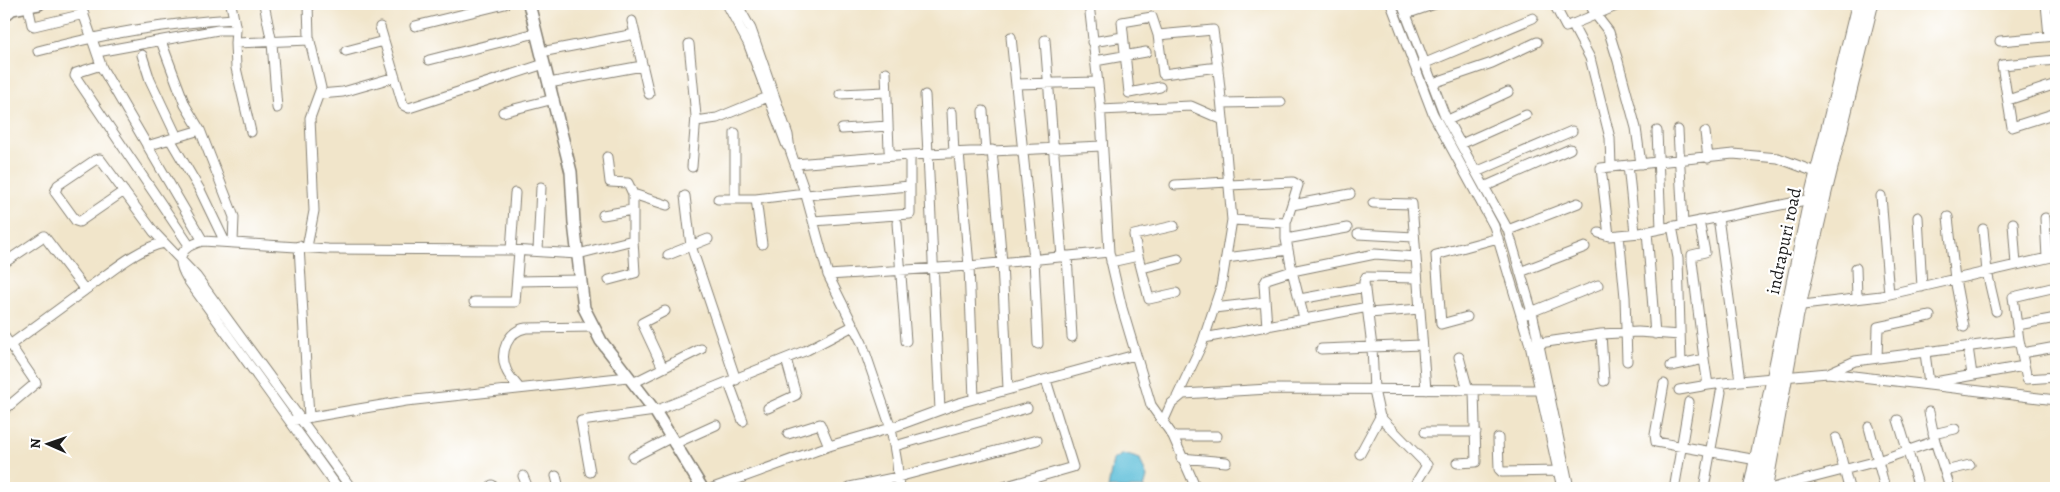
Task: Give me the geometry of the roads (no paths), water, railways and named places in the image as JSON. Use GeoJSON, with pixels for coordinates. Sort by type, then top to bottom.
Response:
{"type":"FeatureCollection","features":[{"type":"Feature","properties":{"kind":"main road","name":"indrapuri road"},"geometry":{"type":"LineString","coordinates":[[1765,488],[1811,199],[1859,4]]}},
{"type":"Feature","properties":{"kind":"main road","name":"indrapuri road"},"geometry":{"type":"LineString","coordinates":[[1794,306],[1824,194],[1870,4]]}},
{"type":"Feature","properties":{"kind":"main road","name":"indrapuri road"},"geometry":{"type":"LineString","coordinates":[[1751,488],[1757,460],[1781,378]]}},
{"type":"Feature","properties":{"kind":"street"},"geometry":{"type":"LineString","coordinates":[[80,4],[101,65],[203,241]]}},
{"type":"Feature","properties":{"kind":"street"},"geometry":{"type":"LineString","coordinates":[[232,4],[236,30],[236,68],[251,132]]}},
{"type":"Feature","properties":{"kind":"street"},"geometry":{"type":"LineString","coordinates":[[264,4],[272,43],[277,108]]}},
{"type":"Feature","properties":{"kind":"street"},"geometry":{"type":"LineString","coordinates":[[308,4],[310,40],[321,84],[320,94],[310,118],[314,211],[308,247],[309,417]]}},
{"type":"Feature","properties":{"kind":"street"},"geometry":{"type":"LineString","coordinates":[[415,26],[505,4]]}},
{"type":"Feature","properties":{"kind":"street"},"geometry":{"type":"LineString","coordinates":[[530,4],[571,172],[584,308],[601,341],[655,412],[702,488]]}},
{"type":"Feature","properties":{"kind":"street"},"geometry":{"type":"LineString","coordinates":[[727,4],[748,43],[783,140],[790,150]]}},
{"type":"Feature","properties":{"kind":"street"},"geometry":{"type":"LineString","coordinates":[[737,4],[751,29],[788,136],[790,150],[806,194],[828,275],[862,343],[892,428],[898,488]]}},
{"type":"Feature","properties":{"kind":"street"},"geometry":{"type":"LineString","coordinates":[[1089,4],[1100,110],[1110,257],[1135,355],[1151,405],[1173,436],[1180,458],[1196,488]]}},
{"type":"Feature","properties":{"kind":"street"},"geometry":{"type":"LineString","coordinates":[[1391,4],[1433,114],[1494,226],[1521,316],[1534,344],[1569,488]]}},
{"type":"Feature","properties":{"kind":"street"},"geometry":{"type":"LineString","coordinates":[[1402,4],[1423,64],[1448,120],[1508,230],[1532,312],[1539,390],[1562,488]]}},
{"type":"Feature","properties":{"kind":"street"},"geometry":{"type":"LineString","coordinates":[[1406,14],[1435,4]]}},
{"type":"Feature","properties":{"kind":"street"},"geometry":{"type":"LineString","coordinates":[[1554,4],[1566,27],[1621,4]]}},
{"type":"Feature","properties":{"kind":"street"},"geometry":{"type":"LineString","coordinates":[[1590,4],[1609,32],[1636,128],[1641,164]]}},
{"type":"Feature","properties":{"kind":"street"},"geometry":{"type":"LineString","coordinates":[[2000,41],[2052,36],[2046,4]]}},
{"type":"Feature","properties":{"kind":"street"},"geometry":{"type":"LineString","coordinates":[[4,16],[12,9],[29,5],[32,25],[34,26],[84,14]]}},
{"type":"Feature","properties":{"kind":"street"},"geometry":{"type":"LineString","coordinates":[[1160,87],[1129,93],[1122,22],[1152,17],[1158,35],[1163,74],[1218,67]]}},
{"type":"Feature","properties":{"kind":"street"},"geometry":{"type":"LineString","coordinates":[[1423,64],[1533,18]]}},
{"type":"Feature","properties":{"kind":"street"},"geometry":{"type":"LineString","coordinates":[[38,51],[91,37],[186,22],[234,19]]}},
{"type":"Feature","properties":{"kind":"street"},"geometry":{"type":"LineString","coordinates":[[632,20],[649,94]]}},
{"type":"Feature","properties":{"kind":"street"},"geometry":{"type":"LineString","coordinates":[[1572,24],[1590,58],[1610,138],[1611,167]]}},
{"type":"Feature","properties":{"kind":"street"},"geometry":{"type":"LineString","coordinates":[[380,27],[403,105],[409,108],[544,64]]}},
{"type":"Feature","properties":{"kind":"street"},"geometry":{"type":"LineString","coordinates":[[96,52],[218,30],[236,30]]}},
{"type":"Feature","properties":{"kind":"street"},"geometry":{"type":"LineString","coordinates":[[1158,35],[1213,30],[1222,104],[1232,220],[1221,287],[1204,338],[1177,398],[1163,422]]}},
{"type":"Feature","properties":{"kind":"street"},"geometry":{"type":"LineString","coordinates":[[429,60],[536,32]]}},
{"type":"Feature","properties":{"kind":"street"},"geometry":{"type":"LineString","coordinates":[[541,52],[635,34]]}},
{"type":"Feature","properties":{"kind":"street"},"geometry":{"type":"LineString","coordinates":[[1011,37],[1034,260],[1038,344]]}},
{"type":"Feature","properties":{"kind":"street"},"geometry":{"type":"LineString","coordinates":[[1092,42],[1123,37]]}},
{"type":"Feature","properties":{"kind":"street"},"geometry":{"type":"LineString","coordinates":[[235,43],[310,40]]}},
{"type":"Feature","properties":{"kind":"street"},"geometry":{"type":"LineString","coordinates":[[346,51],[384,40]]}},
{"type":"Feature","properties":{"kind":"street"},"geometry":{"type":"LineString","coordinates":[[1045,40],[1072,336]]}},
{"type":"Feature","properties":{"kind":"street"},"geometry":{"type":"LineString","coordinates":[[162,41],[185,105],[200,130],[234,217],[229,242]]}},
{"type":"Feature","properties":{"kind":"street"},"geometry":{"type":"LineString","coordinates":[[1433,83],[1492,63],[1538,42]]}},
{"type":"Feature","properties":{"kind":"street"},"geometry":{"type":"LineString","coordinates":[[689,44],[696,121],[692,167]]}},
{"type":"Feature","properties":{"kind":"street"},"geometry":{"type":"LineString","coordinates":[[1095,61],[1146,52]]}},
{"type":"Feature","properties":{"kind":"street"},"geometry":{"type":"LineString","coordinates":[[142,56],[152,86],[174,138],[229,242]]}},
{"type":"Feature","properties":{"kind":"street"},"geometry":{"type":"LineString","coordinates":[[2056,60],[2002,65],[2012,127],[2056,114]]}},
{"type":"Feature","properties":{"kind":"street"},"geometry":{"type":"LineString","coordinates":[[101,65],[76,73],[75,76],[189,244]]}},
{"type":"Feature","properties":{"kind":"street"},"geometry":{"type":"LineString","coordinates":[[549,83],[642,66]]}},
{"type":"Feature","properties":{"kind":"street"},"geometry":{"type":"LineString","coordinates":[[886,72],[889,150],[894,156]]}},
{"type":"Feature","properties":{"kind":"street"},"geometry":{"type":"LineString","coordinates":[[320,94],[338,93],[395,77]]}},
{"type":"Feature","properties":{"kind":"street"},"geometry":{"type":"LineString","coordinates":[[1016,84],[1097,82]]}},
{"type":"Feature","properties":{"kind":"street"},"geometry":{"type":"LineString","coordinates":[[2008,100],[2056,84]]}},
{"type":"Feature","properties":{"kind":"street"},"geometry":{"type":"LineString","coordinates":[[840,94],[886,92]]}},
{"type":"Feature","properties":{"kind":"street"},"geometry":{"type":"LineString","coordinates":[[1448,120],[1508,92]]}},
{"type":"Feature","properties":{"kind":"street"},"geometry":{"type":"LineString","coordinates":[[924,95],[940,410]]}},
{"type":"Feature","properties":{"kind":"street"},"geometry":{"type":"LineString","coordinates":[[696,121],[718,118],[768,97]]}},
{"type":"Feature","properties":{"kind":"street"},"geometry":{"type":"LineString","coordinates":[[503,112],[554,99]]}},
{"type":"Feature","properties":{"kind":"street"},"geometry":{"type":"LineString","coordinates":[[1222,104],[1281,102]]}},
{"type":"Feature","properties":{"kind":"street"},"geometry":{"type":"LineString","coordinates":[[1100,110],[1191,106],[1223,120]]}},
{"type":"Feature","properties":{"kind":"street"},"geometry":{"type":"LineString","coordinates":[[983,111],[1002,262],[1008,389]]}},
{"type":"Feature","properties":{"kind":"street"},"geometry":{"type":"LineString","coordinates":[[952,112],[968,266],[974,399]]}},
{"type":"Feature","properties":{"kind":"street"},"geometry":{"type":"LineString","coordinates":[[1461,144],[1526,115]]}},
{"type":"Feature","properties":{"kind":"street"},"geometry":{"type":"LineString","coordinates":[[842,128],[888,126]]}},
{"type":"Feature","properties":{"kind":"street"},"geometry":{"type":"LineString","coordinates":[[147,146],[200,130]]}},
{"type":"Feature","properties":{"kind":"street"},"geometry":{"type":"LineString","coordinates":[[1678,130],[1683,224]]}},
{"type":"Feature","properties":{"kind":"street"},"geometry":{"type":"LineString","coordinates":[[1476,172],[1572,131]]}},
{"type":"Feature","properties":{"kind":"street"},"geometry":{"type":"LineString","coordinates":[[1657,131],[1656,163],[1661,228]]}},
{"type":"Feature","properties":{"kind":"street"},"geometry":{"type":"LineString","coordinates":[[1705,132],[1708,158]]}},
{"type":"Feature","properties":{"kind":"street"},"geometry":{"type":"LineString","coordinates":[[735,133],[735,199]]}},
{"type":"Feature","properties":{"kind":"street"},"geometry":{"type":"LineString","coordinates":[[795,164],[1022,148],[1102,146]]}},
{"type":"Feature","properties":{"kind":"street"},"geometry":{"type":"LineString","coordinates":[[1484,187],[1570,149]]}},
{"type":"Feature","properties":{"kind":"street"},"geometry":{"type":"LineString","coordinates":[[1609,236],[1601,168],[1733,154],[1778,158],[1818,173]]}},
{"type":"Feature","properties":{"kind":"street"},"geometry":{"type":"LineString","coordinates":[[813,221],[910,214],[910,156]]}},
{"type":"Feature","properties":{"kind":"street"},"geometry":{"type":"LineString","coordinates":[[607,157],[610,182],[628,184],[633,194],[633,240],[636,274],[609,280]]}},
{"type":"Feature","properties":{"kind":"street"},"geometry":{"type":"LineString","coordinates":[[124,191],[80,222],[76,221],[55,192],[58,185],[95,160],[100,159],[164,243],[181,263],[196,276],[350,488]]}},
{"type":"Feature","properties":{"kind":"street"},"geometry":{"type":"LineString","coordinates":[[1628,165],[1635,233]]}},
{"type":"Feature","properties":{"kind":"street"},"geometry":{"type":"LineString","coordinates":[[1175,185],[1293,182],[1298,184],[1286,223],[1286,239],[1304,318]]}},
{"type":"Feature","properties":{"kind":"street"},"geometry":{"type":"LineString","coordinates":[[718,199],[756,199],[910,186]]}},
{"type":"Feature","properties":{"kind":"street"},"geometry":{"type":"LineString","coordinates":[[538,251],[541,187]]}},
{"type":"Feature","properties":{"kind":"street"},"geometry":{"type":"LineString","coordinates":[[474,302],[515,302],[518,281],[515,250],[515,193]]}},
{"type":"Feature","properties":{"kind":"street"},"geometry":{"type":"LineString","coordinates":[[633,194],[667,205]]}},
{"type":"Feature","properties":{"kind":"street"},"geometry":{"type":"LineString","coordinates":[[1292,205],[1350,194]]}},
{"type":"Feature","properties":{"kind":"street"},"geometry":{"type":"LineString","coordinates":[[685,196],[691,246],[733,382],[743,421]]}},
{"type":"Feature","properties":{"kind":"street"},"geometry":{"type":"LineString","coordinates":[[1882,196],[1889,294]]}},
{"type":"Feature","properties":{"kind":"street"},"geometry":{"type":"LineString","coordinates":[[756,199],[762,244]]}},
{"type":"Feature","properties":{"kind":"street"},"geometry":{"type":"LineString","coordinates":[[1599,233],[1609,236],[1635,233],[1811,199]]}},
{"type":"Feature","properties":{"kind":"street"},"geometry":{"type":"LineString","coordinates":[[1373,203],[1412,204],[1426,390]]}},
{"type":"Feature","properties":{"kind":"street"},"geometry":{"type":"LineString","coordinates":[[1508,230],[1578,203]]}},
{"type":"Feature","properties":{"kind":"street"},"geometry":{"type":"LineString","coordinates":[[603,215],[632,210]]}},
{"type":"Feature","properties":{"kind":"street"},"geometry":{"type":"LineString","coordinates":[[1718,217],[1740,381]]}},
{"type":"Feature","properties":{"kind":"street"},"geometry":{"type":"LineString","coordinates":[[1918,217],[1922,287]]}},
{"type":"Feature","properties":{"kind":"street"},"geometry":{"type":"LineString","coordinates":[[1948,217],[1955,279],[1964,327]]}},
{"type":"Feature","properties":{"kind":"street"},"geometry":{"type":"LineString","coordinates":[[1794,306],[1889,294],[2051,257],[2044,218]]}},
{"type":"Feature","properties":{"kind":"street"},"geometry":{"type":"LineString","coordinates":[[1232,220],[1286,223]]}},
{"type":"Feature","properties":{"kind":"street"},"geometry":{"type":"LineString","coordinates":[[1699,221],[1705,252],[1692,255],[1708,385]]}},
{"type":"Feature","properties":{"kind":"street"},"geometry":{"type":"LineString","coordinates":[[897,223],[906,341]]}},
{"type":"Feature","properties":{"kind":"street"},"geometry":{"type":"LineString","coordinates":[[2013,223],[2016,265]]}},
{"type":"Feature","properties":{"kind":"street"},"geometry":{"type":"LineString","coordinates":[[1174,226],[1134,236],[1150,299],[1176,293]]}},
{"type":"Feature","properties":{"kind":"street"},"geometry":{"type":"LineString","coordinates":[[1672,226],[1678,258],[1681,364]]}},
{"type":"Feature","properties":{"kind":"street"},"geometry":{"type":"LineString","coordinates":[[1286,239],[1347,228]]}},
{"type":"Feature","properties":{"kind":"street"},"geometry":{"type":"LineString","coordinates":[[1983,229],[1987,272],[1996,311]]}},
{"type":"Feature","properties":{"kind":"street"},"geometry":{"type":"LineString","coordinates":[[1647,231],[1655,334]]}},
{"type":"Feature","properties":{"kind":"street"},"geometry":{"type":"LineString","coordinates":[[1358,234],[1414,237]]}},
{"type":"Feature","properties":{"kind":"street"},"geometry":{"type":"LineString","coordinates":[[1619,235],[1627,361]]}},
{"type":"Feature","properties":{"kind":"street"},"geometry":{"type":"LineString","coordinates":[[4,263],[44,236],[85,290]]}},
{"type":"Feature","properties":{"kind":"street"},"geometry":{"type":"LineString","coordinates":[[1467,317],[1441,324],[1436,255],[1498,238]]}},
{"type":"Feature","properties":{"kind":"street"},"geometry":{"type":"LineString","coordinates":[[668,255],[708,239]]}},
{"type":"Feature","properties":{"kind":"street"},"geometry":{"type":"LineString","coordinates":[[338,488],[188,280],[181,263],[184,248],[189,244],[203,241],[308,247],[515,250],[578,254],[633,240]]}},
{"type":"Feature","properties":{"kind":"street"},"geometry":{"type":"LineString","coordinates":[[10,345],[141,252],[152,245],[164,243]]}},
{"type":"Feature","properties":{"kind":"street"},"geometry":{"type":"LineString","coordinates":[[1520,272],[1585,247]]}},
{"type":"Feature","properties":{"kind":"street"},"geometry":{"type":"LineString","coordinates":[[1226,258],[1288,250]]}},
{"type":"Feature","properties":{"kind":"street"},"geometry":{"type":"LineString","coordinates":[[1267,327],[1265,281],[1292,271],[1376,254],[1416,257]]}},
{"type":"Feature","properties":{"kind":"street"},"geometry":{"type":"LineString","coordinates":[[828,275],[968,266],[1064,257],[1138,256]]}},
{"type":"Feature","properties":{"kind":"street"},"geometry":{"type":"LineString","coordinates":[[1142,268],[1178,259]]}},
{"type":"Feature","properties":{"kind":"street"},"geometry":{"type":"LineString","coordinates":[[1856,268],[1857,298]]}},
{"type":"Feature","properties":{"kind":"street"},"geometry":{"type":"LineString","coordinates":[[1414,488],[1426,469],[1426,463],[1380,417],[1374,390],[1372,347],[1365,287],[1366,277],[1417,278]]}},
{"type":"Feature","properties":{"kind":"street"},"geometry":{"type":"LineString","coordinates":[[518,281],[581,280]]}},
{"type":"Feature","properties":{"kind":"street"},"geometry":{"type":"LineString","coordinates":[[1521,316],[1598,285]]}},
{"type":"Feature","properties":{"kind":"street"},"geometry":{"type":"LineString","coordinates":[[2056,286],[2013,297],[2025,377],[2029,380],[2056,377]]}},
{"type":"Feature","properties":{"kind":"street"},"geometry":{"type":"LineString","coordinates":[[1300,299],[1365,287]]}},
{"type":"Feature","properties":{"kind":"street"},"geometry":{"type":"LineString","coordinates":[[1214,308],[1265,302]]}},
{"type":"Feature","properties":{"kind":"street"},"geometry":{"type":"LineString","coordinates":[[1204,338],[1302,321],[1304,318],[1368,310],[1420,309]]}},
{"type":"Feature","properties":{"kind":"street"},"geometry":{"type":"LineString","coordinates":[[663,368],[642,322],[665,311]]}},
{"type":"Feature","properties":{"kind":"street"},"geometry":{"type":"LineString","coordinates":[[1877,358],[1878,327],[1930,316]]}},
{"type":"Feature","properties":{"kind":"street"},"geometry":{"type":"LineString","coordinates":[[2018,326],[2056,318]]}},
{"type":"Feature","properties":{"kind":"street"},"geometry":{"type":"LineString","coordinates":[[590,472],[581,422],[655,412],[786,359],[853,326]]}},
{"type":"Feature","properties":{"kind":"street"},"geometry":{"type":"LineString","coordinates":[[519,388],[507,373],[504,362],[504,347],[511,336],[519,330],[526,328],[594,327]]}},
{"type":"Feature","properties":{"kind":"street"},"geometry":{"type":"LineString","coordinates":[[1534,344],[1601,334],[1680,335]]}},
{"type":"Feature","properties":{"kind":"street"},"geometry":{"type":"LineString","coordinates":[[1601,334],[1604,381]]}},
{"type":"Feature","properties":{"kind":"street"},"geometry":{"type":"LineString","coordinates":[[4,336],[36,383],[4,410]]}},
{"type":"Feature","properties":{"kind":"street"},"geometry":{"type":"LineString","coordinates":[[1828,373],[1843,365],[1877,358],[2020,340]]}},
{"type":"Feature","properties":{"kind":"street"},"geometry":{"type":"LineString","coordinates":[[1321,349],[1422,345]]}},
{"type":"Feature","properties":{"kind":"street"},"geometry":{"type":"LineString","coordinates":[[2022,353],[2056,346]]}},
{"type":"Feature","properties":{"kind":"street"},"geometry":{"type":"LineString","coordinates":[[1968,347],[1972,375]]}},
{"type":"Feature","properties":{"kind":"street"},"geometry":{"type":"LineString","coordinates":[[289,421],[406,401],[519,388],[630,380],[663,368],[701,349]]}},
{"type":"Feature","properties":{"kind":"street"},"geometry":{"type":"LineString","coordinates":[[1925,352],[1929,383]]}},
{"type":"Feature","properties":{"kind":"street"},"geometry":{"type":"LineString","coordinates":[[713,488],[829,446],[892,428],[974,399],[1135,355]]}},
{"type":"Feature","properties":{"kind":"street"},"geometry":{"type":"LineString","coordinates":[[1457,463],[1476,462],[1476,432],[1471,390],[1459,357]]}},
{"type":"Feature","properties":{"kind":"street"},"geometry":{"type":"LineString","coordinates":[[768,408],[796,395],[786,359]]}},
{"type":"Feature","properties":{"kind":"street"},"geometry":{"type":"LineString","coordinates":[[1671,366],[1704,359]]}},
{"type":"Feature","properties":{"kind":"street"},"geometry":{"type":"LineString","coordinates":[[1929,383],[2024,366]]}},
{"type":"Feature","properties":{"kind":"street"},"geometry":{"type":"LineString","coordinates":[[1679,390],[1740,381],[1828,373],[1929,383],[2056,400]]}},
{"type":"Feature","properties":{"kind":"street"},"geometry":{"type":"LineString","coordinates":[[1000,488],[1073,467],[1046,380]]}},
{"type":"Feature","properties":{"kind":"street"},"geometry":{"type":"LineString","coordinates":[[1664,384],[1654,440],[1656,442],[1757,460]]}},
{"type":"Feature","properties":{"kind":"street"},"geometry":{"type":"LineString","coordinates":[[1177,398],[1183,394],[1268,389],[1539,390]]}},
{"type":"Feature","properties":{"kind":"street"},"geometry":{"type":"LineString","coordinates":[[1704,488],[1721,392]]}},
{"type":"Feature","properties":{"kind":"street"},"geometry":{"type":"LineString","coordinates":[[1675,484],[1689,402]]}},
{"type":"Feature","properties":{"kind":"street"},"geometry":{"type":"LineString","coordinates":[[895,446],[1027,408]]}},
{"type":"Feature","properties":{"kind":"street"},"geometry":{"type":"LineString","coordinates":[[1929,412],[1934,438],[1950,488]]}},
{"type":"Feature","properties":{"kind":"street"},"geometry":{"type":"LineString","coordinates":[[1360,454],[1380,417]]}},
{"type":"Feature","properties":{"kind":"street"},"geometry":{"type":"LineString","coordinates":[[1898,420],[1919,488]]}},
{"type":"Feature","properties":{"kind":"street"},"geometry":{"type":"LineString","coordinates":[[633,457],[716,424]]}},
{"type":"Feature","properties":{"kind":"street"},"geometry":{"type":"LineString","coordinates":[[788,434],[820,424],[829,446]]}},
{"type":"Feature","properties":{"kind":"street"},"geometry":{"type":"LineString","coordinates":[[1869,427],[1885,488]]}},
{"type":"Feature","properties":{"kind":"street"},"geometry":{"type":"LineString","coordinates":[[1773,488],[1907,451],[1955,430]]}},
{"type":"Feature","properties":{"kind":"street"},"geometry":{"type":"LineString","coordinates":[[1425,432],[1476,432]]}},
{"type":"Feature","properties":{"kind":"street"},"geometry":{"type":"LineString","coordinates":[[1173,436],[1217,436]]}},
{"type":"Feature","properties":{"kind":"street"},"geometry":{"type":"LineString","coordinates":[[1498,438],[1499,469],[1502,472],[1558,471]]}},
{"type":"Feature","properties":{"kind":"street"},"geometry":{"type":"LineString","coordinates":[[1836,438],[1849,488]]}},
{"type":"Feature","properties":{"kind":"street"},"geometry":{"type":"LineString","coordinates":[[850,487],[898,477],[1037,440]]}},
{"type":"Feature","properties":{"kind":"street"},"geometry":{"type":"LineString","coordinates":[[1180,458],[1226,462]]}},
{"type":"Feature","properties":{"kind":"street"},"geometry":{"type":"LineString","coordinates":[[1945,471],[1970,465]]}},
{"type":"Feature","properties":{"kind":"street"},"geometry":{"type":"LineString","coordinates":[[523,476],[528,488]]}},
{"type":"Feature","properties":{"kind":"street"},"geometry":{"type":"LineString","coordinates":[[556,476],[559,488]]}},
{"type":"Feature","properties":{"kind":"street"},"geometry":{"type":"LineString","coordinates":[[1809,478],[1812,488]]}},
{"type":"Feature","properties":{"kind":"water"},"geometry":{"type":"Polygon","coordinates":[[[1124,454],[1140,459],[1147,477],[1144,488],[1108,488],[1113,460],[1124,454]]]}}]}
